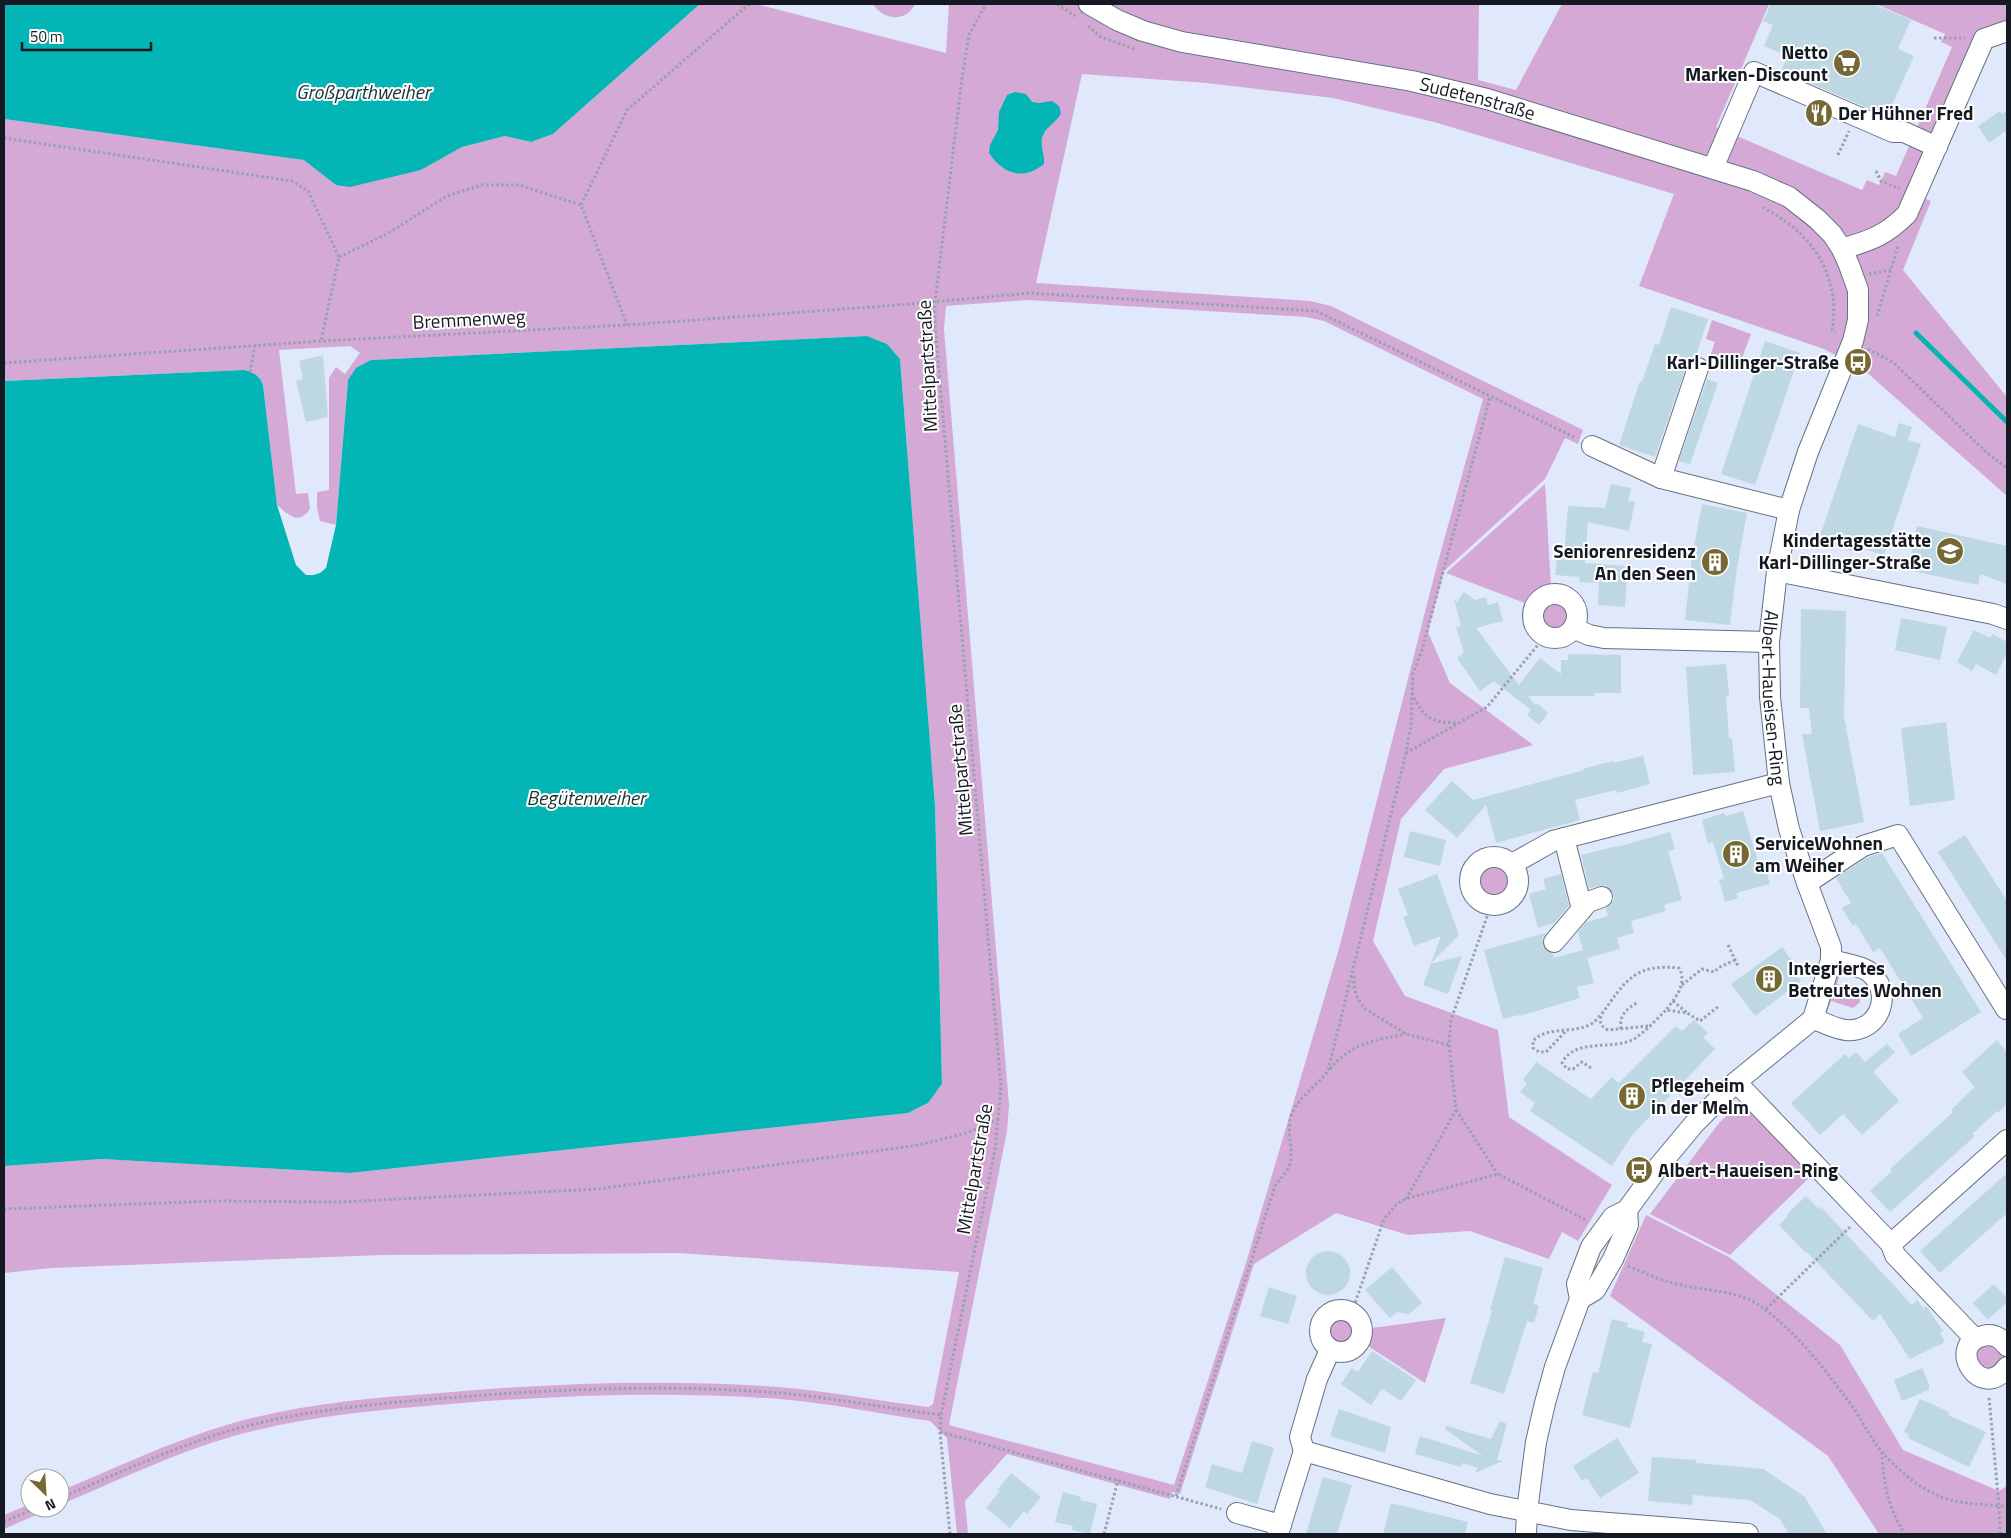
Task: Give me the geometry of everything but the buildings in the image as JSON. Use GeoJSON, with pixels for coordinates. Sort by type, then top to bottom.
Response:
{"type":"FeatureCollection","features":[{"type":"Feature","properties":{"kind":"street","name":"Sudetenstraße"},"geometry":{"type":"LineString","coordinates":[[1084,11],[1182,42],[1412,81],[1487,99],[1713,168],[1753,181],[1789,197],[1818,219],[1832,234],[1842,250]]}},
{"type":"Feature","properties":{"kind":"street"},"geometry":{"type":"LineString","coordinates":[[1842,250],[1876,238],[1892,228],[1906,214],[1984,39],[2007,31]]}},
{"type":"Feature","properties":{"kind":"street"},"geometry":{"type":"LineString","coordinates":[[1713,168],[1754,72],[1893,132],[1904,132],[1937,147]]}},
{"type":"Feature","properties":{"kind":"street","name":"Albert-Haueisen-Ring"},"geometry":{"type":"LineString","coordinates":[[1813,1019],[1831,960],[1831,947],[1806,883],[1789,829],[1779,782],[1770,706],[1769,642],[1777,571],[1789,510],[1808,452],[1864,343],[1858,320],[1858,290],[1850,265],[1842,250]]}},
{"type":"Feature","properties":{"kind":"street"},"geometry":{"type":"LineString","coordinates":[[1661,478],[1698,368]]}},
{"type":"Feature","properties":{"kind":"street"},"geometry":{"type":"LineString","coordinates":[[1592,446],[1661,478],[1789,510]]}},
{"type":"Feature","properties":{"kind":"street"},"geometry":{"type":"LineString","coordinates":[[1777,571],[1993,614],[2007,619]]}},
{"type":"Feature","properties":{"kind":"street"},"geometry":{"type":"LineString","coordinates":[[1553,594],[1566,597],[1572,602],[1577,615],[1573,628],[1554,638],[1546,635],[1536,627],[1534,613],[1540,600],[1553,594]]}},
{"type":"Feature","properties":{"kind":"street"},"geometry":{"type":"LineString","coordinates":[[1573,628],[1589,635],[1604,638],[1769,642]]}},
{"type":"Feature","properties":{"kind":"street"},"geometry":{"type":"LineString","coordinates":[[1512,864],[1553,841],[1779,782]]}},
{"type":"Feature","properties":{"kind":"street"},"geometry":{"type":"LineString","coordinates":[[1806,883],[1863,846],[1898,835],[2006,1009]]}},
{"type":"Feature","properties":{"kind":"street"},"geometry":{"type":"LineString","coordinates":[[1564,838],[1582,909]]}},
{"type":"Feature","properties":{"kind":"street"},"geometry":{"type":"LineString","coordinates":[[1497,857],[1512,864],[1518,878],[1515,894],[1503,904],[1491,905],[1480,901],[1474,895],[1471,888],[1472,872],[1476,865],[1489,858],[1497,857]]}},
{"type":"Feature","properties":{"kind":"street"},"geometry":{"type":"LineString","coordinates":[[1554,942],[1588,902],[1602,897]]}},
{"type":"Feature","properties":{"kind":"street"},"geometry":{"type":"LineString","coordinates":[[1526,1534],[1536,1442],[1555,1367],[1580,1300],[1577,1284],[1591,1247],[1613,1217],[1627,1210],[1658,1166],[1694,1124],[1736,1082],[1813,1019],[1846,1030],[1862,1028],[1876,1018],[1882,1005],[1882,992],[1877,980],[1866,970],[1831,960]]}},
{"type":"Feature","properties":{"kind":"street"},"geometry":{"type":"LineString","coordinates":[[1736,1082],[1891,1244],[1895,1255],[1975,1339]]}},
{"type":"Feature","properties":{"kind":"street"},"geometry":{"type":"LineString","coordinates":[[1891,1244],[2007,1140]]}},
{"type":"Feature","properties":{"kind":"street"},"geometry":{"type":"LineString","coordinates":[[1336,1310],[1352,1312],[1362,1328],[1360,1342],[1350,1351],[1344,1353],[1330,1350],[1321,1339],[1319,1332],[1324,1318],[1336,1310]]}},
{"type":"Feature","properties":{"kind":"street"},"geometry":{"type":"LineString","coordinates":[[2007,1346],[2002,1340],[1989,1335],[1975,1339],[1967,1350],[1968,1365],[1977,1376],[1988,1379],[1997,1377],[2007,1368]]}},
{"type":"Feature","properties":{"kind":"street"},"geometry":{"type":"LineString","coordinates":[[1237,1513],[1279,1530],[1304,1451],[1300,1437],[1317,1379],[1330,1350]]}},
{"type":"Feature","properties":{"kind":"street"},"geometry":{"type":"LineString","coordinates":[[1304,1451],[1490,1504],[1571,1520],[1748,1534]]}},
{"type":"Feature","properties":{"kind":"path"},"geometry":{"type":"LineString","coordinates":[[626,324],[581,205],[627,110],[749,4]]}},
{"type":"Feature","properties":{"kind":"path","name":"Mittelpartstraße"},"geometry":{"type":"LineString","coordinates":[[950,1534],[940,1432],[941,1416],[993,1159],[999,1119],[1001,1087],[935,325],[935,302],[962,78],[970,35],[986,4]]}},
{"type":"Feature","properties":{"kind":"path"},"geometry":{"type":"LineString","coordinates":[[1057,4],[1084,11]]}},
{"type":"Feature","properties":{"kind":"path"},"geometry":{"type":"LineString","coordinates":[[1086,25],[1101,37],[1139,50]]}},
{"type":"Feature","properties":{"kind":"path"},"geometry":{"type":"LineString","coordinates":[[1934,38],[1984,39]]}},
{"type":"Feature","properties":{"kind":"path"},"geometry":{"type":"LineString","coordinates":[[4,138],[292,181],[308,191],[339,257],[321,340]]}},
{"type":"Feature","properties":{"kind":"path"},"geometry":{"type":"LineString","coordinates":[[1876,171],[1881,181],[1915,196]]}},
{"type":"Feature","properties":{"kind":"path"},"geometry":{"type":"LineString","coordinates":[[339,257],[387,234],[447,196],[482,186],[519,185],[581,205]]}},
{"type":"Feature","properties":{"kind":"path"},"geometry":{"type":"LineString","coordinates":[[1759,205],[1795,228],[1823,264],[1834,295],[1835,315],[1832,330],[1864,343],[1894,363],[1986,452],[2007,468]]}},
{"type":"Feature","properties":{"kind":"path"},"geometry":{"type":"LineString","coordinates":[[1875,322],[1898,245]]}},
{"type":"Feature","properties":{"kind":"path","name":"Bremmenweg"},"geometry":{"type":"LineString","coordinates":[[4,363],[321,340],[626,324],[935,302],[1030,293],[1316,312],[1592,446]]}},
{"type":"Feature","properties":{"kind":"path"},"geometry":{"type":"LineString","coordinates":[[250,372],[255,345]]}},
{"type":"Feature","properties":{"kind":"path"},"geometry":{"type":"LineString","coordinates":[[1328,1070],[1336,1031],[1354,971],[1406,754],[1411,725],[1414,673],[1422,650],[1490,396]]}},
{"type":"Feature","properties":{"kind":"path"},"geometry":{"type":"LineString","coordinates":[[1406,754],[1487,707],[1546,635]]}},
{"type":"Feature","properties":{"kind":"path"},"geometry":{"type":"LineString","coordinates":[[1412,692],[1420,710],[1431,718],[1445,723],[1460,723]]}},
{"type":"Feature","properties":{"kind":"path"},"geometry":{"type":"LineString","coordinates":[[1491,905],[1451,1020],[1449,1045],[1456,1110],[1498,1174],[1593,1223]]}},
{"type":"Feature","properties":{"kind":"path"},"geometry":{"type":"LineString","coordinates":[[1728,945],[1738,966]]}},
{"type":"Feature","properties":{"kind":"path"},"geometry":{"type":"LineString","coordinates":[[1682,984],[1702,969],[1714,972],[1720,966],[1735,960]]}},
{"type":"Feature","properties":{"kind":"path"},"geometry":{"type":"LineString","coordinates":[[1565,1032],[1546,1052],[1539,1052],[1533,1048],[1533,1041],[1538,1036],[1565,1032],[1592,1024],[1638,972],[1649,967],[1679,968],[1682,973],[1682,984],[1678,994],[1666,1010],[1633,1039],[1620,1043],[1586,1047],[1568,1054],[1562,1063],[1567,1069],[1573,1069],[1582,1062],[1591,1068]]}},
{"type":"Feature","properties":{"kind":"path"},"geometry":{"type":"LineString","coordinates":[[1354,971],[1354,986],[1357,997],[1364,1008],[1406,1034],[1449,1045]]}},
{"type":"Feature","properties":{"kind":"path"},"geometry":{"type":"LineString","coordinates":[[1673,1001],[1700,1021],[1719,1006]]}},
{"type":"Feature","properties":{"kind":"path"},"geometry":{"type":"LineString","coordinates":[[1621,1029],[1622,1016],[1626,1009],[1638,1002]]}},
{"type":"Feature","properties":{"kind":"path"},"geometry":{"type":"LineString","coordinates":[[1666,1010],[1687,1013]]}},
{"type":"Feature","properties":{"kind":"path"},"geometry":{"type":"LineString","coordinates":[[1601,1015],[1600,1022],[1602,1027],[1608,1030],[1649,1026]]}},
{"type":"Feature","properties":{"kind":"path"},"geometry":{"type":"LineString","coordinates":[[1176,1496],[1275,1186],[1291,1162],[1288,1128],[1292,1114],[1328,1070],[1347,1052],[1367,1042],[1406,1034]]}},
{"type":"Feature","properties":{"kind":"path"},"geometry":{"type":"LineString","coordinates":[[1405,1199],[1456,1110]]}},
{"type":"Feature","properties":{"kind":"path"},"geometry":{"type":"LineString","coordinates":[[4,1208],[217,1201],[339,1202],[598,1189],[919,1145],[966,1133],[999,1119]]}},
{"type":"Feature","properties":{"kind":"path"},"geometry":{"type":"LineString","coordinates":[[1352,1312],[1384,1219],[1396,1204],[1405,1199],[1498,1174]]}},
{"type":"Feature","properties":{"kind":"path"},"geometry":{"type":"LineString","coordinates":[[1766,1310],[1863,1215]]}},
{"type":"Feature","properties":{"kind":"path"},"geometry":{"type":"LineString","coordinates":[[1622,1263],[1646,1274],[1678,1284],[1737,1294],[1766,1310],[1796,1336],[1856,1412],[1882,1452],[1910,1479],[1940,1496],[1966,1502],[2007,1506]]}},
{"type":"Feature","properties":{"kind":"path"},"geometry":{"type":"LineString","coordinates":[[1988,1379],[2000,1534]]}},
{"type":"Feature","properties":{"kind":"path"},"geometry":{"type":"LineString","coordinates":[[70,1494],[177,1448],[232,1430],[288,1416],[351,1406],[530,1391],[619,1388],[702,1389],[780,1394],[941,1416]]}},
{"type":"Feature","properties":{"kind":"path"},"geometry":{"type":"LineString","coordinates":[[940,1432],[1237,1513]]}},
{"type":"Feature","properties":{"kind":"path"},"geometry":{"type":"LineString","coordinates":[[1882,1452],[1886,1493],[1905,1534]]}},
{"type":"Feature","properties":{"kind":"path"},"geometry":{"type":"LineString","coordinates":[[1104,1534],[1118,1480]]}},
{"type":"Feature","properties":{"kind":"path"},"geometry":{"type":"LineString","coordinates":[[4,1522],[20,1515]]}},
{"type":"Feature","properties":{"kind":"shaded area"},"geometry":{"type":"Polygon","coordinates":[[[700,4],[756,4],[946,53],[949,4],[1479,4],[1478,80],[1516,90],[1562,4],[1769,4],[1716,127],[1862,190],[1867,180],[1879,185],[1885,172],[1896,176],[1952,47],[1941,42],[1945,34],[1876,4],[2007,4],[2007,25],[1980,34],[1911,192],[1931,201],[1903,270],[2007,397],[2007,496],[1864,370],[1824,349],[1639,286],[1674,194],[1434,122],[1333,98],[1207,83],[1082,74],[1036,283],[1310,301],[1331,306],[1583,430],[1578,444],[1565,438],[1545,479],[1444,571],[1428,632],[1450,683],[1533,745],[1444,769],[1401,819],[1373,941],[1405,996],[1498,1030],[1509,1117],[1612,1185],[1578,1241],[1562,1232],[1549,1259],[1470,1231],[1408,1235],[1336,1213],[1254,1264],[1180,1494],[1172,1492],[1170,1499],[1007,1454],[965,1501],[968,1534],[957,1534],[947,1438],[930,1421],[798,1401],[697,1395],[614,1395],[532,1398],[368,1411],[287,1423],[212,1443],[146,1468],[70,1501],[70,1487],[208,1431],[282,1411],[361,1400],[525,1387],[609,1383],[693,1383],[778,1387],[928,1407],[933,1404],[959,1272],[678,1253],[382,1255],[51,1268],[4,1273],[4,1166],[102,1159],[350,1173],[908,1113],[928,1103],[942,1084],[935,806],[900,359],[887,344],[867,336],[371,360],[348,380],[336,525],[320,521],[317,508],[317,492],[329,490],[329,378],[336,367],[345,374],[360,353],[350,346],[279,350],[296,494],[308,493],[310,509],[306,514],[297,518],[277,505],[263,385],[255,374],[244,370],[4,381],[4,119],[305,160],[336,185],[421,170],[462,147],[505,136],[531,142],[553,134],[700,4]],[[1029,300],[946,306],[944,329],[1009,1105],[1007,1131],[949,1425],[1174,1485],[1246,1263],[1340,945],[1436,569],[1483,399],[1324,321],[1306,317],[1029,300]]]}},
{"type":"Feature","properties":{"kind":"shaded area"},"geometry":{"type":"Polygon","coordinates":[[[873,4],[915,4],[906,14],[894,17],[883,13],[873,4]]]}},
{"type":"Feature","properties":{"kind":"shaded area"},"geometry":{"type":"Polygon","coordinates":[[[1712,320],[1751,334],[1739,366],[1710,356],[1715,342],[1706,339],[1712,320]]]}},
{"type":"Feature","properties":{"kind":"shaded area"},"geometry":{"type":"Polygon","coordinates":[[[1545,484],[1551,587],[1538,592],[1527,604],[1446,573],[1545,484]]]}},
{"type":"Feature","properties":{"kind":"shaded area"},"geometry":{"type":"Polygon","coordinates":[[[1559,595],[1567,598],[1573,604],[1576,616],[1573,628],[1567,634],[1551,637],[1543,634],[1537,628],[1534,612],[1537,604],[1543,598],[1559,595]]]}},
{"type":"Feature","properties":{"kind":"shaded area"},"geometry":{"type":"Polygon","coordinates":[[[1489,857],[1499,857],[1511,864],[1518,876],[1518,886],[1511,898],[1499,905],[1489,905],[1481,901],[1474,894],[1470,886],[1470,876],[1474,868],[1481,861],[1489,857]]]}},
{"type":"Feature","properties":{"kind":"shaded area"},"geometry":{"type":"Polygon","coordinates":[[[1837,970],[1841,971],[1837,984],[1856,990],[1860,997],[1860,1002],[1853,1008],[1831,1001],[1826,1015],[1822,1014],[1837,970]]]}},
{"type":"Feature","properties":{"kind":"shaded area"},"geometry":{"type":"Polygon","coordinates":[[[1733,1110],[1750,1112],[1811,1176],[1730,1255],[1650,1214],[1719,1123],[1733,1110]]]}},
{"type":"Feature","properties":{"kind":"shaded area"},"geometry":{"type":"Polygon","coordinates":[[[1646,1215],[1729,1257],[1840,1345],[1903,1450],[1999,1491],[2007,1486],[2007,1534],[1879,1534],[1828,1456],[1610,1296],[1646,1215]]]}},
{"type":"Feature","properties":{"kind":"shaded area"},"geometry":{"type":"Polygon","coordinates":[[[1345,1310],[1353,1313],[1359,1319],[1362,1331],[1359,1343],[1353,1349],[1337,1352],[1329,1349],[1323,1343],[1320,1327],[1323,1319],[1329,1313],[1345,1310]]]}},
{"type":"Feature","properties":{"kind":"shaded area"},"geometry":{"type":"Polygon","coordinates":[[[1446,1318],[1425,1383],[1368,1346],[1372,1328],[1446,1318]]]}},
{"type":"Feature","properties":{"kind":"shaded area"},"geometry":{"type":"Polygon","coordinates":[[[1970,1344],[2007,1346],[2007,1367],[1993,1378],[1967,1351],[1970,1344]]]}},
{"type":"Feature","properties":{"kind":"shaded area"},"geometry":{"type":"Polygon","coordinates":[[[20,1508],[20,1518],[29,1518],[4,1529],[4,1515],[20,1508]]]}},
{"type":"Feature","properties":{"kind":"water","name":"Großparthweiher"},"geometry":{"type":"Polygon","coordinates":[[[4,4],[700,4],[553,134],[531,142],[505,136],[462,147],[421,170],[350,187],[336,185],[304,160],[4,119],[4,4]]]}},
{"type":"Feature","properties":{"kind":"water"},"geometry":{"type":"Polygon","coordinates":[[[1015,92],[1026,94],[1032,102],[1052,101],[1059,106],[1061,113],[1042,138],[1044,164],[1021,174],[1007,170],[989,153],[990,145],[998,130],[999,112],[1007,95],[1015,92]]]}},
{"type":"Feature","properties":{"kind":"water","name":"Begütenweiher"},"geometry":{"type":"Polygon","coordinates":[[[867,336],[887,344],[900,359],[935,806],[942,1084],[928,1103],[908,1113],[350,1173],[102,1159],[4,1166],[4,381],[244,370],[256,375],[263,385],[277,505],[296,565],[306,575],[313,575],[320,573],[326,568],[336,525],[348,380],[356,368],[371,360],[867,336]]]}},
{"type":"Feature","properties":{"kind":"waterway"},"geometry":{"type":"LineString","coordinates":[[1916,333],[2007,422]]}},
{"type":"Feature","properties":{"kind":"place","name":"Netto Marken-Discount"},"geometry":{"type":"Point","coordinates":[1847,63]}},
{"type":"Feature","properties":{"kind":"place","name":"Der Hühner Fred"},"geometry":{"type":"Point","coordinates":[1819,113]}},
{"type":"Feature","properties":{"kind":"place","name":"Karl-Dillinger-Straße"},"geometry":{"type":"Point","coordinates":[1858,362]}},
{"type":"Feature","properties":{"kind":"place","name":"Kindertagesstätte Karl-Dillinger-Straße"},"geometry":{"type":"Point","coordinates":[1950,551]}},
{"type":"Feature","properties":{"kind":"place","name":"Seniorenresidenz An den Seen"},"geometry":{"type":"Point","coordinates":[1715,562]}},
{"type":"Feature","properties":{"kind":"place","name":"ServiceWohnen am Weiher"},"geometry":{"type":"Point","coordinates":[1736,854]}},
{"type":"Feature","properties":{"kind":"place","name":"Integriertes Betreutes Wohnen"},"geometry":{"type":"Point","coordinates":[1769,979]}},
{"type":"Feature","properties":{"kind":"place","name":"Pflegeheim in der Melm"},"geometry":{"type":"Point","coordinates":[1632,1096]}},
{"type":"Feature","properties":{"kind":"place","name":"Albert-Haueisen-Ring"},"geometry":{"type":"Point","coordinates":[1639,1170]}}]}
